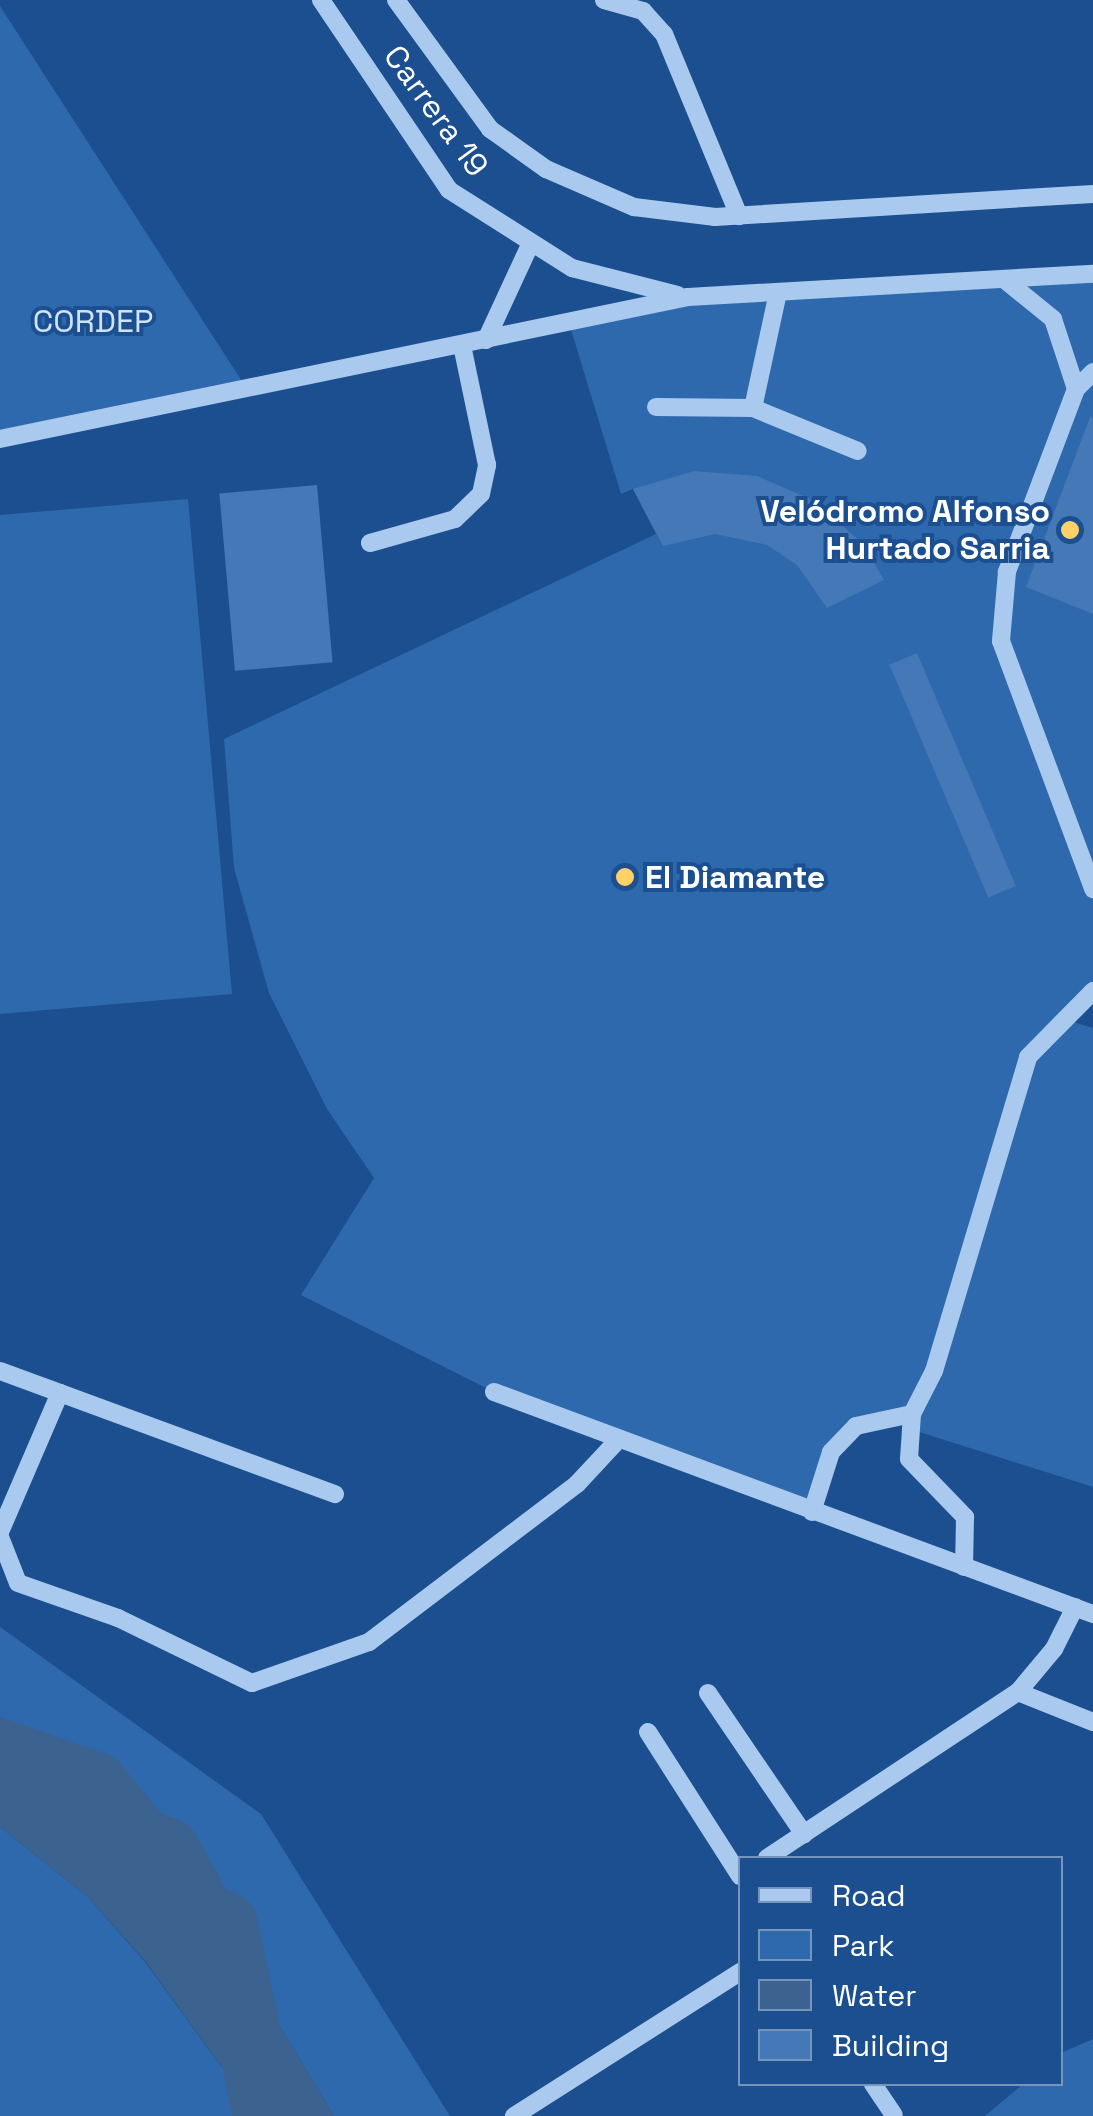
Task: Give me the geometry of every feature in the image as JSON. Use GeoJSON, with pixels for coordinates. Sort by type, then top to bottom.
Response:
{"type":"FeatureCollection","features":[{"type":"Feature","properties":{"kind":"street","name":"Carrera 19"},"geometry":{"type":"LineString","coordinates":[[321,0],[449,190],[529,247],[612,282],[688,298]]}},
{"type":"Feature","properties":{"kind":"street","name":"Carrera 19"},"geometry":{"type":"LineString","coordinates":[[396,0],[490,129],[546,169],[634,207],[739,216],[1093,194]]}},
{"type":"Feature","properties":{"kind":"street"},"geometry":{"type":"LineString","coordinates":[[604,0],[643,12],[664,34],[739,216]]}},
{"type":"Feature","properties":{"kind":"street"},"geometry":{"type":"LineString","coordinates":[[486,340],[529,247]]}},
{"type":"Feature","properties":{"kind":"street"},"geometry":{"type":"LineString","coordinates":[[0,440],[688,298],[777,296],[1093,274]]}},
{"type":"Feature","properties":{"kind":"street"},"geometry":{"type":"LineString","coordinates":[[1004,280],[1052,320],[1076,390]]}},
{"type":"Feature","properties":{"kind":"street"},"geometry":{"type":"LineString","coordinates":[[753,408],[777,296]]}},
{"type":"Feature","properties":{"kind":"street"},"geometry":{"type":"LineString","coordinates":[[370,543],[455,520],[481,494],[487,465],[462,345]]}},
{"type":"Feature","properties":{"kind":"street"},"geometry":{"type":"LineString","coordinates":[[1093,372],[1076,390],[1007,572],[1001,641],[1093,888]]}},
{"type":"Feature","properties":{"kind":"street"},"geometry":{"type":"LineString","coordinates":[[656,407],[753,408],[858,451]]}},
{"type":"Feature","properties":{"kind":"street"},"geometry":{"type":"LineString","coordinates":[[964,1567],[970,1530],[909,1459],[912,1414],[934,1371],[1028,1058],[1093,991]]}},
{"type":"Feature","properties":{"kind":"street"},"geometry":{"type":"LineString","coordinates":[[0,1371],[335,1494]]}},
{"type":"Feature","properties":{"kind":"street"},"geometry":{"type":"LineString","coordinates":[[494,1392],[1084,1610],[1018,1692],[770,1856]]}},
{"type":"Feature","properties":{"kind":"street"},"geometry":{"type":"LineString","coordinates":[[60,1393],[0,1534],[18,1583],[118,1618],[252,1683],[369,1642],[577,1484],[619,1439]]}},
{"type":"Feature","properties":{"kind":"street"},"geometry":{"type":"LineString","coordinates":[[812,1512],[831,1452],[856,1426],[912,1414]]}},
{"type":"Feature","properties":{"kind":"street"},"geometry":{"type":"LineString","coordinates":[[1018,1692],[1093,1722]]}},
{"type":"Feature","properties":{"kind":"street"},"geometry":{"type":"LineString","coordinates":[[708,1693],[804,1834]]}},
{"type":"Feature","properties":{"kind":"street"},"geometry":{"type":"LineString","coordinates":[[648,1732],[738,1873]]}},
{"type":"Feature","properties":{"kind":"street"},"geometry":{"type":"LineString","coordinates":[[514,2116],[738,1973]]}},
{"type":"Feature","properties":{"kind":"street"},"geometry":{"type":"LineString","coordinates":[[875,2086],[894,2115]]}},
{"type":"Feature","properties":{"kind":"green space","name":"CORDEP"},"geometry":{"type":"Polygon","coordinates":[[[0,6],[247,389],[0,439],[0,6]]]}},
{"type":"Feature","properties":{"kind":"green space"},"geometry":{"type":"Polygon","coordinates":[[[1093,274],[1093,991],[1061,1018],[1093,1028],[1093,1487],[910,1429],[917,1408],[856,1426],[831,1451],[812,1512],[494,1392],[301,1295],[374,1178],[327,1109],[269,993],[234,868],[224,739],[656,534],[633,489],[621,494],[569,323],[688,297],[1093,274]]]}},
{"type":"Feature","properties":{"kind":"green space"},"geometry":{"type":"Polygon","coordinates":[[[188,499],[232,994],[0,1014],[0,515],[188,499]]]}},
{"type":"Feature","properties":{"kind":"green space"},"geometry":{"type":"Polygon","coordinates":[[[0,1627],[261,1814],[450,2116],[334,2116],[272,2013],[141,1840],[0,1717],[0,1627]]]}},
{"type":"Feature","properties":{"kind":"green space"},"geometry":{"type":"Polygon","coordinates":[[[0,1827],[88,1897],[146,1963],[257,2116],[0,2116],[0,1827]]]}},
{"type":"Feature","properties":{"kind":"green space"},"geometry":{"type":"Polygon","coordinates":[[[1093,2039],[1093,2116],[985,2116],[1021,2086],[1063,2086],[1063,2052],[1093,2039]]]}},
{"type":"Feature","properties":{"kind":"water"},"geometry":{"type":"Polygon","coordinates":[[[0,1717],[141,1840],[272,2013],[334,2116],[257,2116],[146,1962],[88,1897],[0,1827],[0,1717]]]}},
{"type":"Feature","properties":{"kind":"building","name":"Velódromo Alfonso Hurtado Sarria"},"geometry":{"type":"Polygon","coordinates":[[[1090,417],[1093,418],[1093,614],[1026,587],[1090,417]]]}},
{"type":"Feature","properties":{"kind":"building"},"geometry":{"type":"Polygon","coordinates":[[[694,471],[757,476],[815,501],[863,544],[884,580],[827,608],[797,565],[767,545],[715,534],[663,546],[633,489],[694,471]]]}},
{"type":"Feature","properties":{"kind":"building"},"geometry":{"type":"Polygon","coordinates":[[[317,485],[333,662],[235,671],[219,494],[317,485]]]}},
{"type":"Feature","properties":{"kind":"building"},"geometry":{"type":"Polygon","coordinates":[[[917,653],[1016,886],[988,898],[889,665],[917,653]]]}},
{"type":"Feature","properties":{"kind":"waterway"},"geometry":{"type":"LineString","coordinates":[[0,1751],[95,1784],[141,1840],[167,1850],[202,1913],[225,1924],[265,2116]]}},
{"type":"Feature","properties":{"kind":"place","name":"Velódromo Alfonso Hurtado Sarria"},"geometry":{"type":"Point","coordinates":[1070,530]}},
{"type":"Feature","properties":{"kind":"place","name":"El Diamante"},"geometry":{"type":"Point","coordinates":[625,877]}}]}
